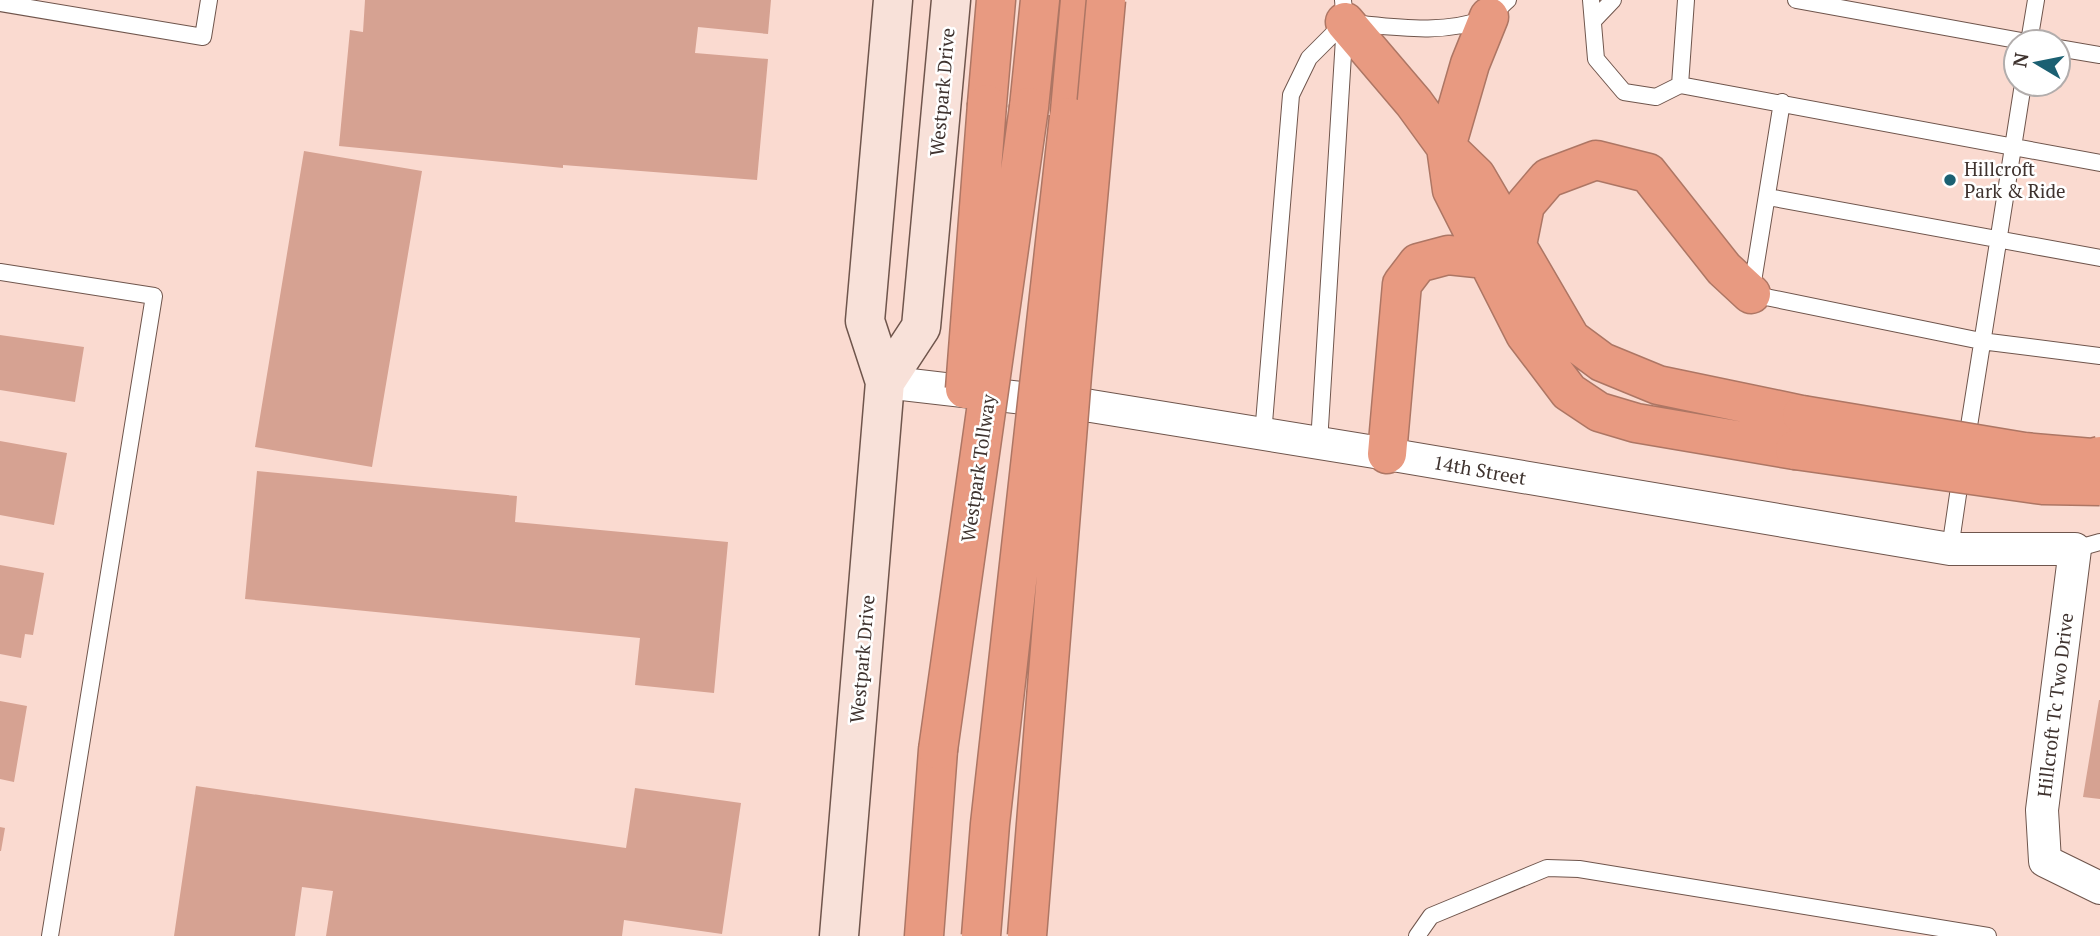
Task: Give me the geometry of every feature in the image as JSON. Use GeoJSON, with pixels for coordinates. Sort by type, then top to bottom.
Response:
{"type":"FeatureCollection","features":[{"type":"Feature","properties":{"kind":"highway"},"geometry":{"type":"LineString","coordinates":[[938,750],[996,0]]}},
{"type":"Feature","properties":{"kind":"highway","name":"Westpark Tollway"},"geometry":{"type":"LineString","coordinates":[[923,936],[938,750],[1029,107],[1040,0]]}},
{"type":"Feature","properties":{"kind":"highway"},"geometry":{"type":"LineString","coordinates":[[981,936],[990,824],[1070,111],[1080,0]]}},
{"type":"Feature","properties":{"kind":"highway"},"geometry":{"type":"LineString","coordinates":[[1027,936],[1072,375],[1106,0]]}},
{"type":"Feature","properties":{"kind":"highway"},"geometry":{"type":"LineString","coordinates":[[1498,9],[1470,64],[1446,147],[1452,190],[1571,339],[1602,362],[1658,385],[1799,433],[2042,485],[2100,486]]}},
{"type":"Feature","properties":{"kind":"highway"},"geometry":{"type":"LineString","coordinates":[[1344,11],[1446,147]]}},
{"type":"Feature","properties":{"kind":"highway"},"geometry":{"type":"LineString","coordinates":[[1502,252],[1525,205],[1548,178],[1596,160],[1648,173],[1724,269],[1751,294]]}},
{"type":"Feature","properties":{"kind":"highway"},"geometry":{"type":"LineString","coordinates":[[1387,454],[1402,284],[1418,263],[1448,255],[1502,252]]}},
{"type":"Feature","properties":{"kind":"highway"},"geometry":{"type":"LineString","coordinates":[[1799,433],[2092,458],[2100,456]]}},
{"type":"Feature","properties":{"kind":"main road","name":"Westpark Drive"},"geometry":{"type":"LineString","coordinates":[[839,936],[885,383],[865,321],[893,0]]}},
{"type":"Feature","properties":{"kind":"main road","name":"Westpark Drive"},"geometry":{"type":"LineString","coordinates":[[885,383],[921,327],[951,0]]}},
{"type":"Feature","properties":{"kind":"street","name":"14th Street"},"geometry":{"type":"LineString","coordinates":[[885,383],[1091,406],[1950,549],[2087,545]]}},
{"type":"Feature","properties":{"kind":"street","name":"Hillcroft Tc Two Drive"},"geometry":{"type":"LineString","coordinates":[[2087,545],[2042,810],[2045,861],[2100,888]]}},
{"type":"Feature","properties":{"kind":"lane"},"geometry":{"type":"LineString","coordinates":[[0,4],[203,37],[209,0]]}},
{"type":"Feature","properties":{"kind":"lane"},"geometry":{"type":"LineString","coordinates":[[1591,0],[1597,59],[1624,92],[1656,97],[1680,85],[2100,163]]}},
{"type":"Feature","properties":{"kind":"lane"},"geometry":{"type":"LineString","coordinates":[[1593,21],[1613,0]]}},
{"type":"Feature","properties":{"kind":"lane"},"geometry":{"type":"LineString","coordinates":[[1680,85],[1686,0]]}},
{"type":"Feature","properties":{"kind":"lane"},"geometry":{"type":"LineString","coordinates":[[1797,0],[2002,37]]}},
{"type":"Feature","properties":{"kind":"lane"},"geometry":{"type":"LineString","coordinates":[[2031,28],[2036,0]]}},
{"type":"Feature","properties":{"kind":"lane"},"geometry":{"type":"LineString","coordinates":[[1344,11],[1412,29],[1451,26],[1498,9]]}},
{"type":"Feature","properties":{"kind":"lane"},"geometry":{"type":"LineString","coordinates":[[1263,435],[1291,95],[1309,58],[1344,11]]}},
{"type":"Feature","properties":{"kind":"lane"},"geometry":{"type":"LineString","coordinates":[[1319,443],[1344,11]]}},
{"type":"Feature","properties":{"kind":"lane"},"geometry":{"type":"LineString","coordinates":[[2072,50],[2100,55]]}},
{"type":"Feature","properties":{"kind":"lane"},"geometry":{"type":"LineString","coordinates":[[1950,549],[2020,98]]}},
{"type":"Feature","properties":{"kind":"lane"},"geometry":{"type":"LineString","coordinates":[[1782,102],[1751,294],[1981,341],[2100,356]]}},
{"type":"Feature","properties":{"kind":"lane"},"geometry":{"type":"LineString","coordinates":[[1768,197],[2100,258]]}},
{"type":"Feature","properties":{"kind":"lane"},"geometry":{"type":"LineString","coordinates":[[0,272],[154,296],[51,936]]}},
{"type":"Feature","properties":{"kind":"lane"},"geometry":{"type":"LineString","coordinates":[[1417,936],[1431,916],[1547,868],[1579,869],[1988,936]]}},
{"type":"Feature","properties":{"kind":"building"},"geometry":{"type":"Polygon","coordinates":[[[365,0],[771,0],[768,34],[698,27],[695,53],[768,59],[757,180],[563,165],[563,168],[339,146],[350,30],[363,32],[365,0]]]}},
{"type":"Feature","properties":{"kind":"building"},"geometry":{"type":"Polygon","coordinates":[[[304,151],[422,171],[372,467],[255,447],[304,151]]]}},
{"type":"Feature","properties":{"kind":"building"},"geometry":{"type":"Polygon","coordinates":[[[0,335],[84,347],[75,402],[0,390],[0,335]]]}},
{"type":"Feature","properties":{"kind":"building"},"geometry":{"type":"Polygon","coordinates":[[[0,441],[67,453],[54,525],[0,515],[0,441]]]}},
{"type":"Feature","properties":{"kind":"building"},"geometry":{"type":"Polygon","coordinates":[[[257,471],[517,496],[515,522],[728,542],[714,693],[635,685],[640,638],[245,599],[257,471]]]}},
{"type":"Feature","properties":{"kind":"building"},"geometry":{"type":"Polygon","coordinates":[[[0,565],[44,573],[33,635],[25,634],[21,658],[0,654],[0,565]]]}},
{"type":"Feature","properties":{"kind":"building"},"geometry":{"type":"Polygon","coordinates":[[[2100,700],[2100,799],[2083,797],[2100,700]]]}},
{"type":"Feature","properties":{"kind":"building"},"geometry":{"type":"Polygon","coordinates":[[[0,701],[27,706],[14,782],[0,779],[0,701]]]}},
{"type":"Feature","properties":{"kind":"building"},"geometry":{"type":"Polygon","coordinates":[[[196,786],[626,848],[635,788],[741,803],[722,934],[624,920],[622,936],[326,936],[333,891],[302,887],[295,936],[174,936],[196,786]]]}},
{"type":"Feature","properties":{"kind":"building"},"geometry":{"type":"Polygon","coordinates":[[[0,827],[5,828],[1,851],[0,851],[0,827]]]}},
{"type":"Feature","properties":{"kind":"place","name":"Hillcroft Park & Ride"},"geometry":{"type":"Point","coordinates":[1950,180]}}]}
